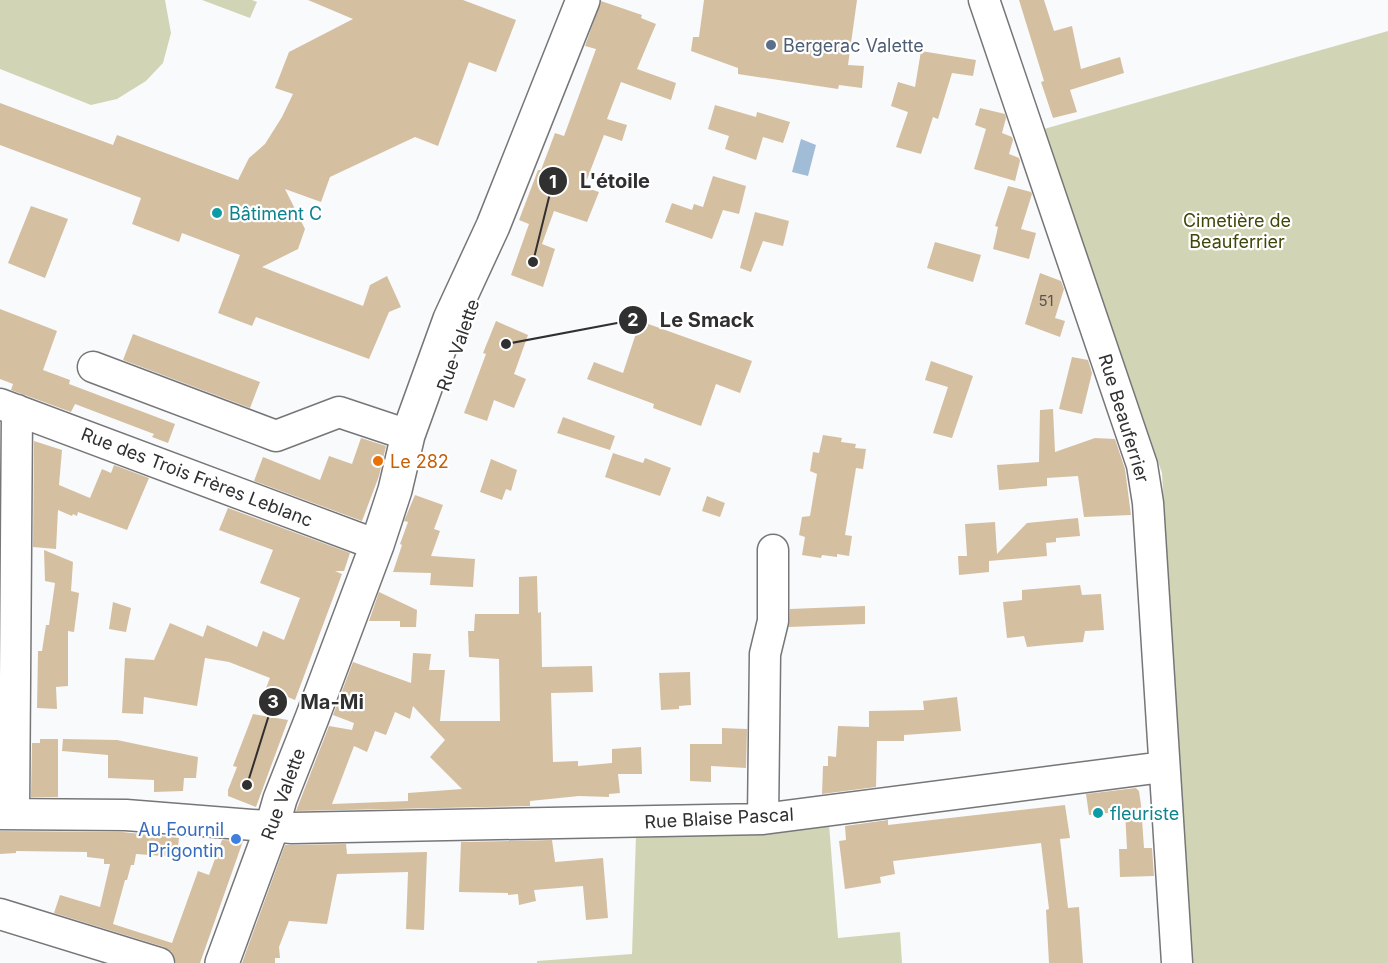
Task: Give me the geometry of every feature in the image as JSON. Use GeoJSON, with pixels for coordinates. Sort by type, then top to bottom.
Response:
{"type":"FeatureCollection","features":[{"type":"Feature","properties":{"kind":"main road","name":"Rue Valette"},"geometry":{"type":"LineString","coordinates":[[222,963],[280,799],[376,544],[395,490],[408,435],[450,319],[493,226],[583,0]]}},
{"type":"Feature","properties":{"kind":"main road","name":"Rue Valette"},"geometry":{"type":"LineString","coordinates":[[395,490],[424,443],[469,323],[493,226]]}},
{"type":"Feature","properties":{"kind":"street","name":"Rue Beauferrier"},"geometry":{"type":"LineString","coordinates":[[984,0],[1142,465],[1148,503],[1177,963]]}},
{"type":"Feature","properties":{"kind":"street"},"geometry":{"type":"LineString","coordinates":[[93,367],[276,436],[339,412],[408,435]]}},
{"type":"Feature","properties":{"kind":"street","name":"Rue des Trois Frères Leblanc"},"geometry":{"type":"LineString","coordinates":[[7,814],[8,407],[376,544]]}},
{"type":"Feature","properties":{"kind":"street"},"geometry":{"type":"LineString","coordinates":[[763,819],[765,654],[773,621],[773,550]]}},
{"type":"Feature","properties":{"kind":"street","name":"Rue Blaise Pascal"},"geometry":{"type":"LineString","coordinates":[[7,814],[126,815],[272,827],[763,819],[1163,767]]}},
{"type":"Feature","properties":{"kind":"street"},"geometry":{"type":"LineString","coordinates":[[0,914],[159,963]]}},
{"type":"Feature","properties":{"kind":"green space"},"geometry":{"type":"Polygon","coordinates":[[[0,0],[165,0],[171,33],[163,63],[146,81],[117,99],[91,105],[0,69],[0,0]]]}},
{"type":"Feature","properties":{"kind":"green space"},"geometry":{"type":"Polygon","coordinates":[[[202,0],[252,0],[257,2],[250,18],[202,0]]]}},
{"type":"Feature","properties":{"kind":"green space","name":"Cimetière de Beauferrier"},"geometry":{"type":"Polygon","coordinates":[[[1388,31],[1388,963],[1188,963],[1162,473],[1044,129],[1388,31]]]}},
{"type":"Feature","properties":{"kind":"green space"},"geometry":{"type":"Polygon","coordinates":[[[829,824],[838,938],[900,932],[902,963],[537,963],[537,961],[632,954],[636,835],[783,832],[829,824]]]}},
{"type":"Feature","properties":{"kind":"water"},"geometry":{"type":"Polygon","coordinates":[[[801,139],[816,145],[808,176],[792,172],[801,139]]]}},
{"type":"Feature","properties":{"kind":"building"},"geometry":{"type":"Polygon","coordinates":[[[308,0],[463,0],[516,20],[496,72],[469,62],[438,146],[415,137],[330,177],[321,202],[285,189],[305,229],[298,249],[262,267],[363,306],[370,285],[387,276],[401,307],[389,312],[369,359],[256,317],[252,326],[218,313],[240,255],[182,233],[179,242],[132,224],[141,198],[0,145],[0,103],[113,145],[117,135],[238,180],[249,158],[265,144],[293,94],[275,88],[289,52],[353,19],[308,0]]]}},
{"type":"Feature","properties":{"kind":"building","name":"Bergerac Valette"},"geometry":{"type":"Polygon","coordinates":[[[704,0],[857,0],[848,65],[864,66],[862,88],[839,85],[838,89],[738,74],[738,68],[691,51],[693,37],[699,37],[704,0]]]}},
{"type":"Feature","properties":{"kind":"building"},"geometry":{"type":"Polygon","coordinates":[[[1019,0],[1044,0],[1054,31],[1072,26],[1081,69],[1120,57],[1124,73],[1070,90],[1077,112],[1053,118],[1019,0]]]}},
{"type":"Feature","properties":{"kind":"building"},"geometry":{"type":"Polygon","coordinates":[[[601,1],[642,15],[641,18],[656,24],[637,69],[676,83],[671,100],[621,82],[607,119],[627,125],[622,141],[604,135],[584,187],[599,192],[587,222],[554,211],[542,244],[555,249],[543,287],[511,275],[529,224],[519,220],[555,133],[564,136],[596,49],[585,46],[601,1]]]}},
{"type":"Feature","properties":{"kind":"building"},"geometry":{"type":"Polygon","coordinates":[[[921,51],[976,60],[973,76],[952,73],[938,119],[933,117],[921,154],[896,147],[908,112],[891,106],[898,82],[915,87],[921,51]]]}},
{"type":"Feature","properties":{"kind":"building"},"geometry":{"type":"Polygon","coordinates":[[[715,105],[756,117],[757,112],[790,122],[783,143],[763,137],[756,160],[725,149],[729,136],[708,129],[715,105]]]}},
{"type":"Feature","properties":{"kind":"building"},"geometry":{"type":"Polygon","coordinates":[[[980,108],[1005,114],[1002,133],[1012,137],[1009,154],[1019,158],[1020,161],[1015,181],[974,169],[986,129],[975,125],[980,108]]]}},
{"type":"Feature","properties":{"kind":"building"},"geometry":{"type":"Polygon","coordinates":[[[713,176],[746,186],[739,214],[723,210],[712,239],[665,222],[672,203],[692,210],[694,204],[703,207],[713,176]]]}},
{"type":"Feature","properties":{"kind":"building"},"geometry":{"type":"Polygon","coordinates":[[[1008,186],[1032,194],[1021,229],[1036,233],[1029,259],[993,249],[998,227],[995,226],[1008,186]]]}},
{"type":"Feature","properties":{"kind":"building"},"geometry":{"type":"Polygon","coordinates":[[[31,206],[68,219],[45,278],[8,263],[31,206]]]}},
{"type":"Feature","properties":{"kind":"building"},"geometry":{"type":"Polygon","coordinates":[[[755,212],[789,221],[783,246],[763,241],[751,272],[740,268],[755,212]]]}},
{"type":"Feature","properties":{"kind":"building"},"geometry":{"type":"Polygon","coordinates":[[[935,242],[981,255],[973,282],[927,268],[935,242]]]}},
{"type":"Feature","properties":{"kind":"building"},"geometry":{"type":"Polygon","coordinates":[[[1040,273],[1061,281],[1064,289],[1055,318],[1065,321],[1060,337],[1025,324],[1040,273]]]}},
{"type":"Feature","properties":{"kind":"building"},"geometry":{"type":"Polygon","coordinates":[[[0,309],[57,331],[43,370],[70,380],[69,384],[175,424],[168,443],[152,437],[154,434],[75,404],[71,412],[11,390],[13,384],[0,379],[0,309]]]}},
{"type":"Feature","properties":{"kind":"building"},"geometry":{"type":"Polygon","coordinates":[[[496,321],[528,335],[514,374],[526,379],[514,408],[494,400],[487,421],[464,413],[496,321]]]}},
{"type":"Feature","properties":{"kind":"building"},"geometry":{"type":"Polygon","coordinates":[[[640,321],[752,361],[740,393],[716,384],[701,426],[653,408],[654,404],[587,379],[594,362],[623,373],[640,321]]]}},
{"type":"Feature","properties":{"kind":"building"},"geometry":{"type":"Polygon","coordinates":[[[133,334],[260,382],[250,408],[123,360],[133,334]]]}},
{"type":"Feature","properties":{"kind":"building"},"geometry":{"type":"Polygon","coordinates":[[[1072,357],[1088,360],[1092,373],[1082,414],[1059,409],[1072,357]]]}},
{"type":"Feature","properties":{"kind":"building"},"geometry":{"type":"Polygon","coordinates":[[[931,361],[973,376],[952,438],[933,433],[948,387],[925,380],[931,361]]]}},
{"type":"Feature","properties":{"kind":"building"},"geometry":{"type":"Polygon","coordinates":[[[1053,409],[1055,452],[1095,438],[1115,439],[1125,469],[1131,515],[1084,517],[1078,476],[1047,478],[1047,486],[999,490],[997,465],[1039,462],[1040,410],[1053,409]]]}},
{"type":"Feature","properties":{"kind":"building"},"geometry":{"type":"Polygon","coordinates":[[[563,417],[615,436],[610,450],[557,433],[563,417]]]}},
{"type":"Feature","properties":{"kind":"building"},"geometry":{"type":"Polygon","coordinates":[[[823,435],[842,438],[841,442],[856,444],[855,448],[866,449],[863,469],[856,468],[845,535],[852,536],[849,556],[822,555],[821,558],[802,555],[805,537],[799,535],[802,517],[810,516],[817,474],[810,471],[813,452],[819,453],[823,435]]]}},
{"type":"Feature","properties":{"kind":"building"},"geometry":{"type":"Polygon","coordinates":[[[361,438],[386,446],[379,476],[362,521],[254,481],[263,457],[320,480],[329,456],[352,464],[361,438]]]}},
{"type":"Feature","properties":{"kind":"building"},"geometry":{"type":"Polygon","coordinates":[[[34,441],[62,450],[59,485],[90,498],[102,469],[111,473],[114,465],[149,478],[127,530],[78,512],[77,516],[73,514],[72,516],[58,510],[56,549],[33,547],[34,441]]]}},
{"type":"Feature","properties":{"kind":"building"},"geometry":{"type":"Polygon","coordinates":[[[613,453],[643,463],[645,458],[671,468],[660,496],[605,477],[613,453]]]}},
{"type":"Feature","properties":{"kind":"building"},"geometry":{"type":"Polygon","coordinates":[[[491,459],[517,470],[511,491],[506,489],[502,500],[480,492],[491,459]]]}},
{"type":"Feature","properties":{"kind":"building"},"geometry":{"type":"Polygon","coordinates":[[[415,495],[443,505],[434,529],[440,531],[431,556],[475,559],[473,587],[430,585],[431,573],[393,572],[408,522],[404,521],[415,495]]]}},
{"type":"Feature","properties":{"kind":"building"},"geometry":{"type":"Polygon","coordinates":[[[707,496],[725,503],[720,517],[702,511],[707,496]]]}},
{"type":"Feature","properties":{"kind":"building"},"geometry":{"type":"Polygon","coordinates":[[[228,508],[350,553],[344,571],[335,571],[342,574],[295,700],[266,688],[270,678],[229,662],[205,658],[197,706],[144,697],[143,714],[122,713],[125,658],[154,660],[170,623],[203,637],[207,625],[257,647],[263,631],[284,640],[300,598],[260,583],[273,550],[219,530],[228,508]]]}},
{"type":"Feature","properties":{"kind":"building"},"geometry":{"type":"Polygon","coordinates":[[[1078,518],[1080,536],[1056,538],[1056,542],[1046,543],[1047,556],[989,561],[989,572],[959,575],[958,556],[967,556],[965,524],[995,522],[997,554],[1027,523],[1078,518]]]}},
{"type":"Feature","properties":{"kind":"building"},"geometry":{"type":"Polygon","coordinates":[[[44,550],[73,562],[71,591],[79,593],[74,632],[68,631],[68,686],[56,687],[57,709],[37,708],[38,651],[42,651],[46,625],[49,625],[55,583],[45,581],[44,550]]]}},
{"type":"Feature","properties":{"kind":"building"},"geometry":{"type":"Polygon","coordinates":[[[537,576],[538,613],[541,612],[542,667],[592,666],[593,692],[551,693],[553,762],[578,761],[578,766],[612,763],[612,749],[641,747],[642,774],[618,774],[620,793],[609,794],[609,797],[579,796],[530,801],[530,806],[296,811],[329,726],[352,730],[354,723],[333,715],[353,662],[411,683],[413,653],[431,654],[429,670],[445,670],[440,721],[500,721],[499,659],[469,657],[468,631],[474,631],[475,614],[519,614],[519,577],[537,576]],[[413,706],[410,719],[395,712],[386,735],[375,731],[367,752],[354,746],[332,804],[408,801],[408,793],[462,789],[430,757],[445,740],[413,706]]]}},
{"type":"Feature","properties":{"kind":"building"},"geometry":{"type":"Polygon","coordinates":[[[1080,585],[1082,595],[1101,594],[1104,630],[1085,631],[1083,642],[1027,647],[1024,636],[1007,638],[1003,602],[1022,600],[1022,590],[1080,585]]]}},
{"type":"Feature","properties":{"kind":"building"},"geometry":{"type":"Polygon","coordinates":[[[379,592],[417,610],[416,627],[400,627],[400,621],[369,621],[379,592]]]}},
{"type":"Feature","properties":{"kind":"building"},"geometry":{"type":"Polygon","coordinates":[[[113,602],[131,608],[126,632],[109,629],[113,602]]]}},
{"type":"Feature","properties":{"kind":"building"},"geometry":{"type":"Polygon","coordinates":[[[865,606],[865,624],[789,627],[790,609],[865,606]]]}},
{"type":"Feature","properties":{"kind":"building"},"geometry":{"type":"Polygon","coordinates":[[[690,672],[691,705],[679,706],[679,709],[661,710],[659,673],[690,672]]]}},
{"type":"Feature","properties":{"kind":"building"},"geometry":{"type":"Polygon","coordinates":[[[957,697],[961,731],[904,735],[904,741],[877,741],[876,787],[822,794],[823,766],[828,766],[828,756],[836,757],[838,726],[869,727],[869,711],[924,710],[923,701],[957,697]]]}},
{"type":"Feature","properties":{"kind":"building"},"geometry":{"type":"Polygon","coordinates":[[[253,714],[288,720],[256,807],[228,796],[237,767],[233,766],[253,714]]]}},
{"type":"Feature","properties":{"kind":"building"},"geometry":{"type":"Polygon","coordinates":[[[722,728],[747,729],[746,768],[711,766],[711,782],[690,781],[690,744],[722,744],[722,728]]]}},
{"type":"Feature","properties":{"kind":"building"},"geometry":{"type":"Polygon","coordinates":[[[40,739],[58,739],[58,797],[31,797],[32,743],[40,743],[40,739]]]}},
{"type":"Feature","properties":{"kind":"building"},"geometry":{"type":"Polygon","coordinates":[[[63,739],[117,740],[198,757],[196,778],[184,778],[183,791],[154,792],[154,780],[108,778],[108,755],[62,751],[63,739]]]}},
{"type":"Feature","properties":{"kind":"building","name":"fleuriste"},"geometry":{"type":"Polygon","coordinates":[[[1136,788],[1139,791],[1141,805],[1144,848],[1152,848],[1154,876],[1120,877],[1119,849],[1127,849],[1125,811],[1089,815],[1086,794],[1136,788]]]}},
{"type":"Feature","properties":{"kind":"building"},"geometry":{"type":"Polygon","coordinates":[[[1065,805],[1070,838],[1060,839],[1068,908],[1079,907],[1083,963],[1049,963],[1046,910],[1049,909],[1041,843],[893,861],[895,874],[880,877],[881,883],[845,889],[839,841],[846,840],[845,826],[888,820],[888,825],[1065,805]]]}},
{"type":"Feature","properties":{"kind":"building"},"geometry":{"type":"Polygon","coordinates":[[[0,831],[122,832],[179,838],[177,857],[136,854],[134,865],[131,865],[127,880],[125,880],[113,924],[172,943],[198,871],[209,875],[222,840],[243,841],[200,963],[176,963],[172,952],[164,947],[54,913],[60,895],[100,907],[110,864],[104,864],[104,859],[87,857],[87,852],[16,851],[16,853],[0,854],[0,831]]]}},
{"type":"Feature","properties":{"kind":"building"},"geometry":{"type":"Polygon","coordinates":[[[552,840],[555,862],[603,858],[608,918],[586,920],[583,886],[534,890],[536,901],[519,905],[518,894],[459,892],[461,842],[552,840]]]}},
{"type":"Feature","properties":{"kind":"building"},"geometry":{"type":"Polygon","coordinates":[[[346,844],[347,854],[427,852],[424,930],[406,929],[408,872],[337,874],[327,924],[289,921],[279,947],[280,958],[275,958],[275,963],[242,963],[285,845],[346,844]]]}},
{"type":"Feature","properties":{"kind":"place","name":"Bergerac Valette"},"geometry":{"type":"Point","coordinates":[771,45]}},
{"type":"Feature","properties":{"kind":"place","name":"Bâtiment C"},"geometry":{"type":"Point","coordinates":[217,213]}},
{"type":"Feature","properties":{"kind":"place","name":"L'étoile"},"geometry":{"type":"Point","coordinates":[533,262]}},
{"type":"Feature","properties":{"kind":"place","name":"Le Smack"},"geometry":{"type":"Point","coordinates":[506,344]}},
{"type":"Feature","properties":{"kind":"place","name":"Le 282"},"geometry":{"type":"Point","coordinates":[378,461]}},
{"type":"Feature","properties":{"kind":"place","name":"Ma-Mi"},"geometry":{"type":"Point","coordinates":[247,785]}},
{"type":"Feature","properties":{"kind":"place","name":"fleuriste"},"geometry":{"type":"Point","coordinates":[1098,813]}},
{"type":"Feature","properties":{"kind":"place","name":"Au Fournil Prigontin"},"geometry":{"type":"Point","coordinates":[236,839]}}]}
